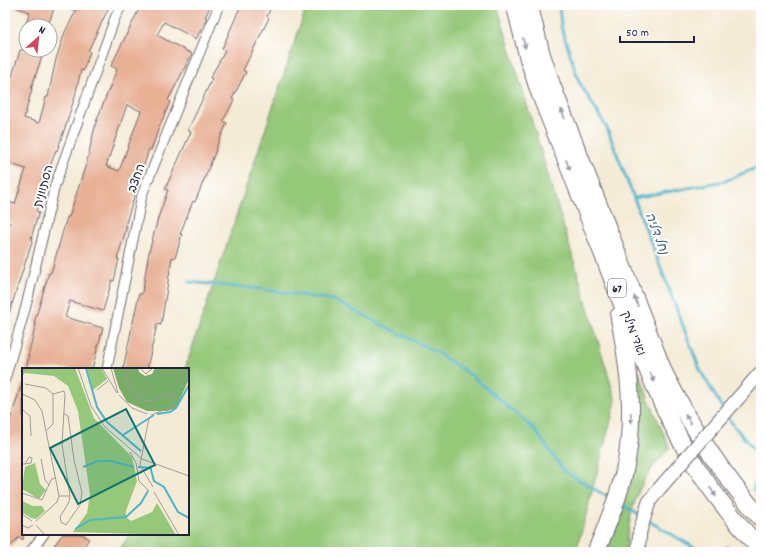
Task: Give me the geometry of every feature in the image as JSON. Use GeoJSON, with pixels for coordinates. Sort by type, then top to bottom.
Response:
{"type":"FeatureCollection","features":[{"type":"Feature","properties":{"kind":"highway","name":"ואדי מילק"},"geometry":{"type":"LineString","coordinates":[[515,5],[528,57],[539,91],[652,378],[690,457],[717,497],[761,550]]}},
{"type":"Feature","properties":{"kind":"highway","name":"ואדי מילק"},"geometry":{"type":"LineString","coordinates":[[529,5],[541,53],[552,86],[664,373],[685,413],[705,446],[746,501],[761,518]]}},
{"type":"Feature","properties":{"kind":"highway"},"geometry":{"type":"LineString","coordinates":[[594,230],[618,310],[623,336],[629,381],[631,424],[625,469],[609,519],[596,552]]}},
{"type":"Feature","properties":{"kind":"street","name":"הסתוונית"},"geometry":{"type":"LineString","coordinates":[[5,379],[26,306],[55,185],[115,18],[122,5]]}},
{"type":"Feature","properties":{"kind":"street","name":"החצב"},"geometry":{"type":"LineString","coordinates":[[107,368],[142,195],[219,5]]}},
{"type":"Feature","properties":{"kind":"street"},"geometry":{"type":"LineString","coordinates":[[638,552],[640,531],[649,502],[761,372]]}},
{"type":"Feature","properties":{"kind":"street"},"geometry":{"type":"LineString","coordinates":[[30,552],[43,535]]}},
{"type":"Feature","properties":{"kind":"green space"},"geometry":{"type":"Polygon","coordinates":[[[307,5],[497,5],[616,401],[576,552],[118,552],[129,535],[189,535],[189,368],[185,368],[307,5]]]}},
{"type":"Feature","properties":{"kind":"green space"},"geometry":{"type":"Polygon","coordinates":[[[638,370],[649,400],[670,448],[655,464],[641,486],[630,518],[626,552],[606,552],[629,490],[637,458],[640,418],[638,370]]]}},
{"type":"Feature","properties":{"kind":"building"},"geometry":{"type":"Polygon","coordinates":[[[15,5],[55,5],[51,18],[28,18],[30,12],[15,7],[15,5]]]}},
{"type":"Feature","properties":{"kind":"building"},"geometry":{"type":"Polygon","coordinates":[[[63,5],[110,5],[88,51],[90,52],[83,71],[81,70],[67,122],[44,183],[36,211],[39,212],[31,238],[33,238],[7,320],[5,320],[5,237],[10,223],[6,222],[9,212],[5,211],[5,201],[15,204],[26,169],[5,162],[5,89],[8,90],[18,57],[18,58],[41,58],[31,89],[24,118],[39,123],[46,97],[48,97],[56,59],[58,58],[58,53],[65,32],[76,11],[63,5]]]}},
{"type":"Feature","properties":{"kind":"building"},"geometry":{"type":"Polygon","coordinates":[[[141,5],[211,5],[205,17],[207,18],[196,39],[164,22],[157,35],[192,54],[168,100],[170,102],[151,150],[149,149],[125,226],[127,226],[117,259],[119,259],[114,281],[112,280],[103,311],[70,301],[65,317],[103,328],[92,368],[26,368],[36,324],[34,323],[49,273],[51,273],[67,217],[69,217],[87,161],[96,122],[117,69],[111,66],[141,5]],[[127,105],[106,166],[119,171],[141,111],[127,105]]]}},
{"type":"Feature","properties":{"kind":"building"},"geometry":{"type":"Polygon","coordinates":[[[241,5],[272,5],[267,16],[269,18],[243,70],[246,72],[232,99],[234,100],[223,121],[227,123],[195,202],[193,201],[180,234],[182,234],[175,258],[172,257],[161,325],[157,324],[147,368],[123,368],[139,294],[142,294],[149,252],[158,218],[168,190],[165,189],[191,132],[188,130],[212,79],[210,78],[225,51],[222,49],[241,5]]]}},
{"type":"Feature","properties":{"kind":"building"},"geometry":{"type":"Polygon","coordinates":[[[22,383],[23,540],[19,537],[5,552],[5,436],[22,383]]]}},
{"type":"Feature","properties":{"kind":"building"},"geometry":{"type":"Polygon","coordinates":[[[62,535],[83,535],[89,539],[80,552],[49,552],[62,535]]]}},
{"type":"Feature","properties":{"kind":"waterway","name":"נחל דליה"},"geometry":{"type":"LineString","coordinates":[[559,5],[561,26],[579,82],[607,128],[700,370],[723,409]]}},
{"type":"Feature","properties":{"kind":"waterway"},"geometry":{"type":"LineString","coordinates":[[634,198],[725,181],[761,167]]}},
{"type":"Feature","properties":{"kind":"waterway"},"geometry":{"type":"LineString","coordinates":[[189,282],[261,289],[333,300],[436,352],[472,376],[534,429],[564,471],[611,499]]}},
{"type":"Feature","properties":{"kind":"waterway","name":"נחל דליה"},"geometry":{"type":"LineString","coordinates":[[727,416],[761,458]]}},
{"type":"Feature","properties":{"kind":"waterway","name":"נחל דליה"},"geometry":{"type":"LineString","coordinates":[[753,490],[761,459]]}},
{"type":"Feature","properties":{"kind":"waterway"},"geometry":{"type":"LineString","coordinates":[[620,504],[641,516]]}},
{"type":"Feature","properties":{"kind":"waterway"},"geometry":{"type":"LineString","coordinates":[[647,520],[702,552]]}},
{"type":"Feature","properties":{"kind":"waterway","name":"נחל דליה"},"geometry":{"type":"LineString","coordinates":[[726,552],[727,547]]}}]}
